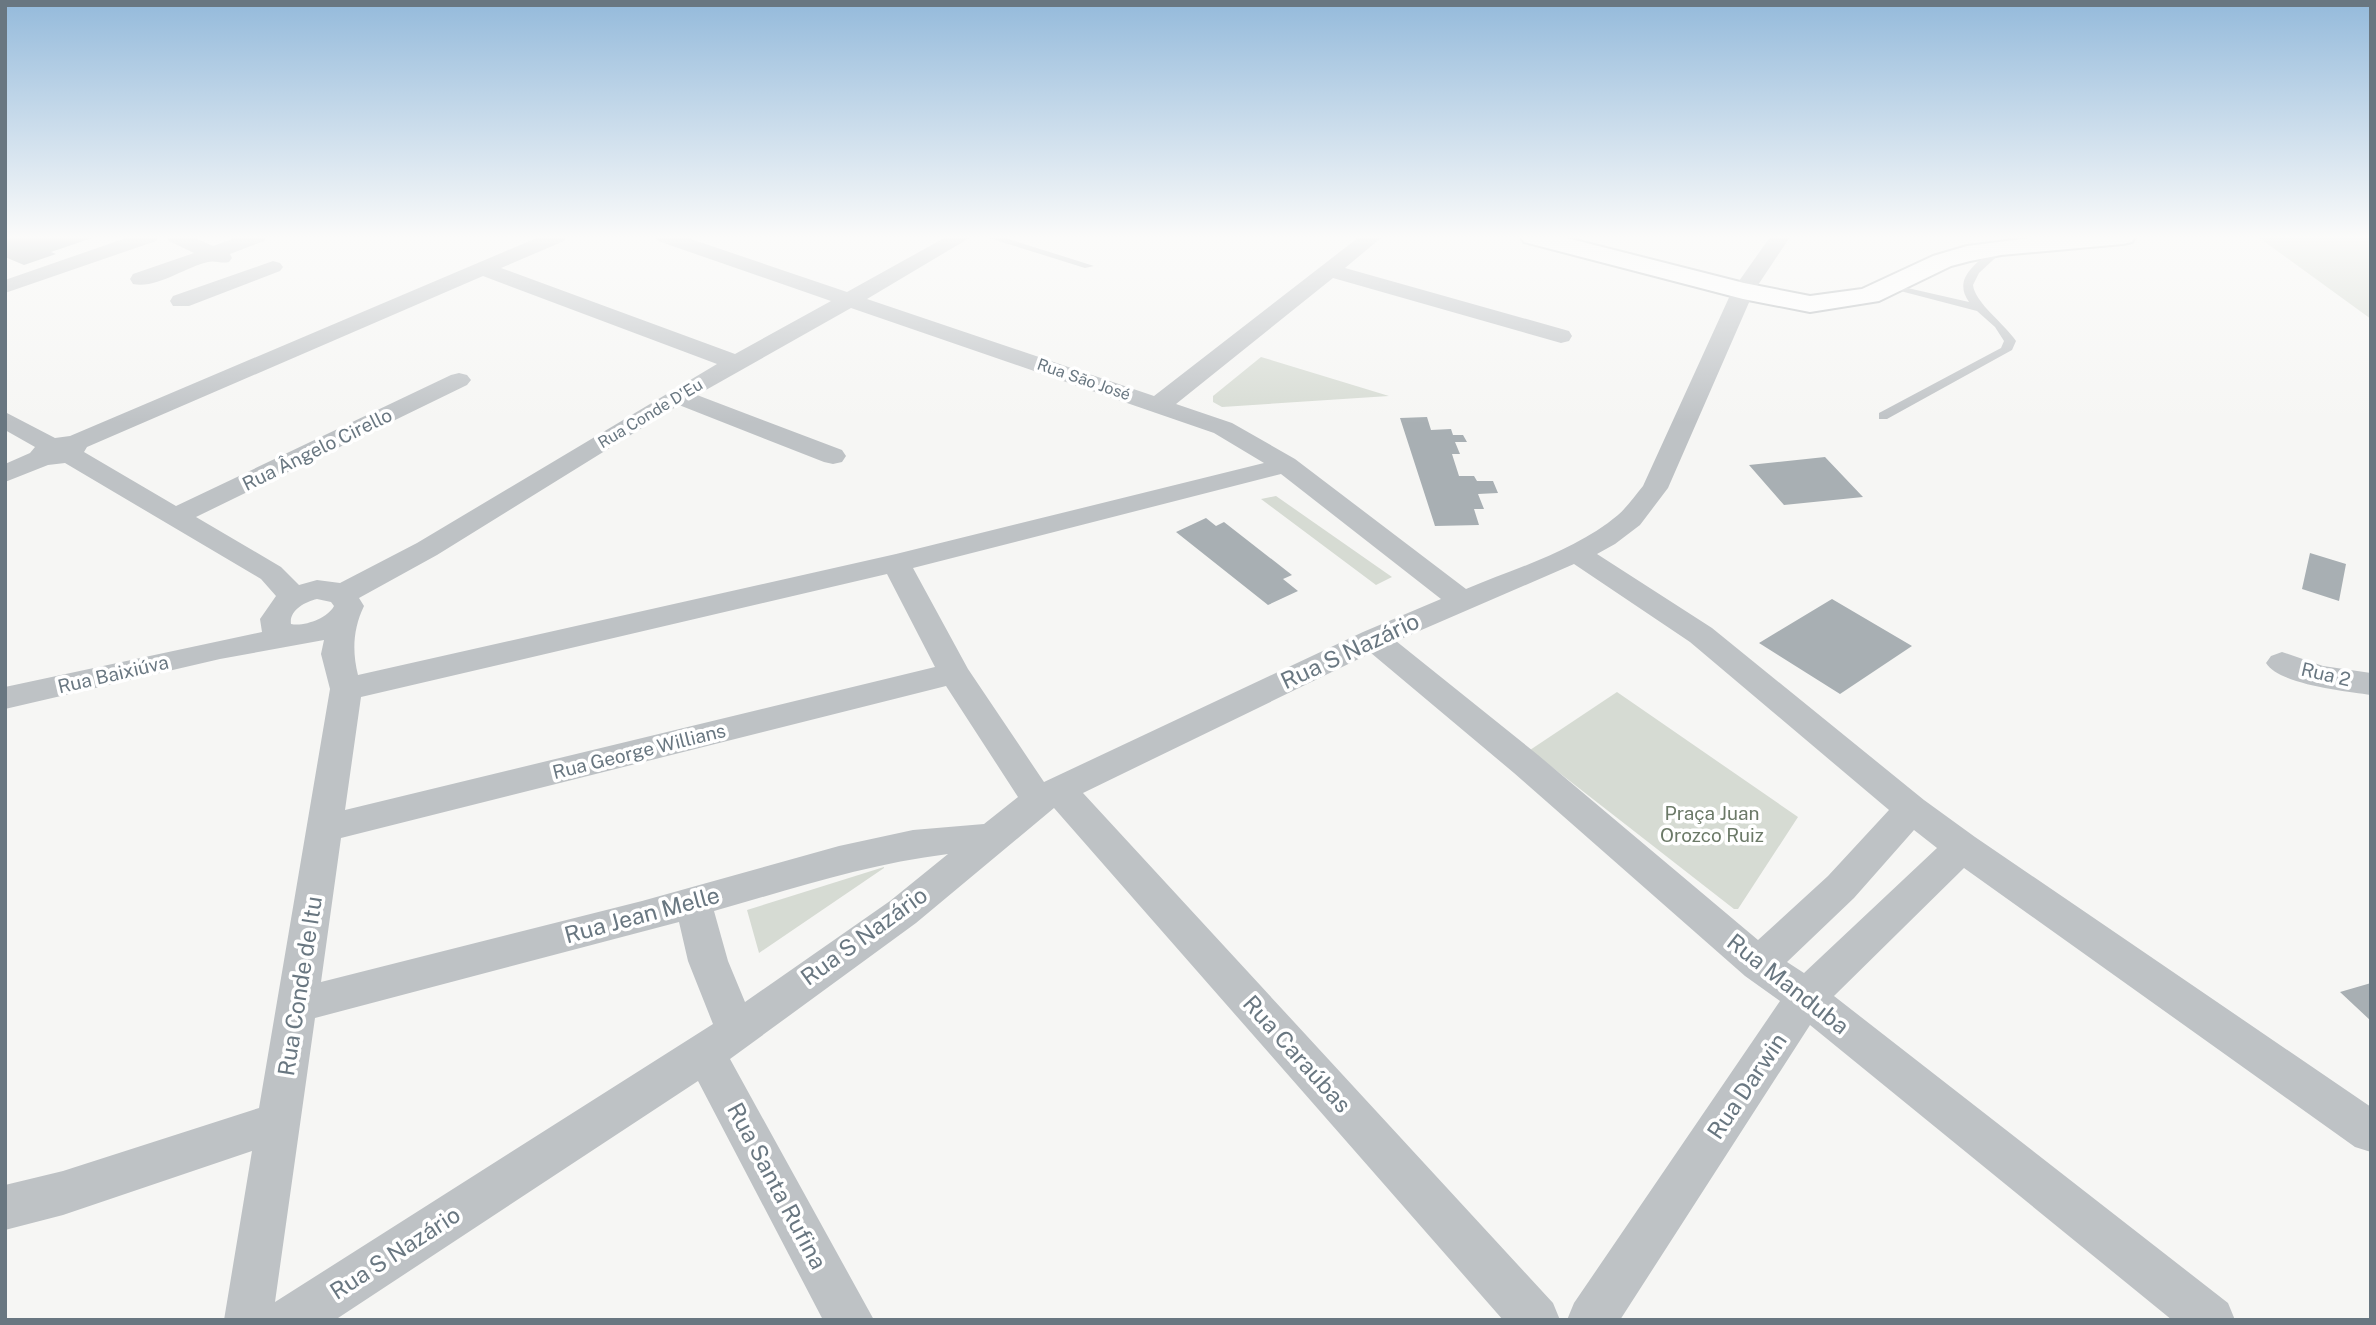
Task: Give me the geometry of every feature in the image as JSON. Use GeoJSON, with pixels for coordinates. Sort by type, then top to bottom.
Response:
{"type":"FeatureCollection","features":[{"type":"Feature","properties":{"kind":"street"},"geometry":{"type":"LineString","coordinates":[[181,301],[187,299]]}},
{"type":"Feature","properties":{"kind":"street"},"geometry":{"type":"LineString","coordinates":[[5,474],[411,299]]}},
{"type":"Feature","properties":{"kind":"street"},"geometry":{"type":"LineString","coordinates":[[565,299],[737,363]]}},
{"type":"Feature","properties":{"kind":"street","name":"Rua Conde D'Eu"},"geometry":{"type":"LineString","coordinates":[[342,639],[427,549],[677,396],[849,299]]}},
{"type":"Feature","properties":{"kind":"street","name":"Rua São José"},"geometry":{"type":"LineString","coordinates":[[849,299],[1160,404],[1223,428],[1286,465],[1461,600]]}},
{"type":"Feature","properties":{"kind":"street"},"geometry":{"type":"LineString","coordinates":[[1160,404],[1295,299]]}},
{"type":"Feature","properties":{"kind":"street"},"geometry":{"type":"LineString","coordinates":[[1429,299],[1560,336]]}},
{"type":"Feature","properties":{"kind":"street","name":"Rua S Nazário"},"geometry":{"type":"LineString","coordinates":[[292,1320],[721,1041],[903,912],[989,838],[1048,794],[1374,639],[1576,553],[1605,538],[1630,519],[1655,488],[1740,299]]}},
{"type":"Feature","properties":{"kind":"street"},"geometry":{"type":"LineString","coordinates":[[1783,299],[1810,304],[1848,299]]}},
{"type":"Feature","properties":{"kind":"street","name":"Rua Ângelo Cirello"},"geometry":{"type":"LineString","coordinates":[[175,517],[459,380]]}},
{"type":"Feature","properties":{"kind":"street"},"geometry":{"type":"LineString","coordinates":[[677,396],[833,456]]}},
{"type":"Feature","properties":{"kind":"street"},"geometry":{"type":"LineString","coordinates":[[5,419],[271,573],[292,622],[342,639],[896,563],[1286,465]]}},
{"type":"Feature","properties":{"kind":"street"},"geometry":{"type":"LineString","coordinates":[[1576,553],[1700,635],[1962,847],[2371,1132]]}},
{"type":"Feature","properties":{"kind":"street","name":"Rua Caraúbas"},"geometry":{"type":"LineString","coordinates":[[896,563],[954,673],[1048,794],[1536,1320]]}},
{"type":"Feature","properties":{"kind":"street"},"geometry":{"type":"LineString","coordinates":[[292,622],[328,589],[342,639]]}},
{"type":"Feature","properties":{"kind":"street","name":"Rua Baixiúva"},"geometry":{"type":"LineString","coordinates":[[5,698],[220,649],[292,622]]}},
{"type":"Feature","properties":{"kind":"street","name":"Rua Conde de Itu"},"geometry":{"type":"LineString","coordinates":[[248,1320],[324,829],[342,639]]}},
{"type":"Feature","properties":{"kind":"street","name":"Rua Manduba"},"geometry":{"type":"LineString","coordinates":[[1374,639],[1526,764],[1759,964],[1806,997],[2211,1320]]}},
{"type":"Feature","properties":{"kind":"street","name":"Rua 2"},"geometry":{"type":"LineString","coordinates":[[2282,663],[2319,676],[2371,684]]}},
{"type":"Feature","properties":{"kind":"street","name":"Rua George Willians"},"geometry":{"type":"LineString","coordinates":[[324,829],[954,673]]}},
{"type":"Feature","properties":{"kind":"street"},"geometry":{"type":"LineString","coordinates":[[1759,964],[1841,887],[1912,809]]}},
{"type":"Feature","properties":{"kind":"street","name":"Rua Jean Melle"},"geometry":{"type":"LineString","coordinates":[[297,1005],[693,903],[856,855],[952,837],[989,838]]}},
{"type":"Feature","properties":{"kind":"street","name":"Rua Darwin"},"geometry":{"type":"LineString","coordinates":[[1591,1320],[1806,997],[1962,847]]}},
{"type":"Feature","properties":{"kind":"street","name":"Rua Santa Rufina"},"geometry":{"type":"LineString","coordinates":[[693,903],[708,961],[721,1041],[850,1320]]}},
{"type":"Feature","properties":{"kind":"street"},"geometry":{"type":"LineString","coordinates":[[5,1208],[63,1193],[278,1122]]}},
{"type":"Feature","properties":{"kind":"lane"},"geometry":{"type":"LineString","coordinates":[[1941,299],[1980,308]]}},
{"type":"Feature","properties":{"kind":"lane"},"geometry":{"type":"LineString","coordinates":[[1883,416],[2006,350],[2010,341],[2000,325],[1974,299]]}},
{"type":"Feature","properties":{"kind":"green space"},"geometry":{"type":"Polygon","coordinates":[[[2343,299],[2371,299],[2371,319],[2343,299]]]}},
{"type":"Feature","properties":{"kind":"green space"},"geometry":{"type":"Polygon","coordinates":[[[1261,357],[1389,396],[1222,407],[1213,402],[1213,396],[1261,357]]]}},
{"type":"Feature","properties":{"kind":"green space"},"geometry":{"type":"Polygon","coordinates":[[[1276,496],[1392,577],[1376,585],[1261,499],[1276,496]]]}},
{"type":"Feature","properties":{"kind":"green space","name":"Praça Juan Orozco Ruiz"},"geometry":{"type":"Polygon","coordinates":[[[1617,692],[1798,817],[1738,909],[1734,909],[1530,750],[1617,692]]]}},
{"type":"Feature","properties":{"kind":"green space"},"geometry":{"type":"Polygon","coordinates":[[[884,868],[759,953],[747,910],[884,868]]]}},
{"type":"Feature","properties":{"kind":"building"},"geometry":{"type":"Polygon","coordinates":[[[1427,417],[1431,430],[1451,429],[1453,435],[1463,435],[1467,442],[1455,442],[1460,454],[1452,454],[1459,476],[1474,476],[1477,481],[1493,481],[1498,493],[1478,494],[1484,509],[1474,509],[1479,525],[1435,526],[1400,418],[1427,417]]]}},
{"type":"Feature","properties":{"kind":"building"},"geometry":{"type":"Polygon","coordinates":[[[1825,457],[1863,497],[1784,505],[1749,465],[1825,457]]]}},
{"type":"Feature","properties":{"kind":"building"},"geometry":{"type":"Polygon","coordinates":[[[1206,518],[1216,526],[1224,522],[1292,575],[1283,579],[1298,591],[1268,605],[1176,532],[1206,518]]]}},
{"type":"Feature","properties":{"kind":"building"},"geometry":{"type":"Polygon","coordinates":[[[2310,553],[2346,564],[2339,601],[2302,589],[2310,553]]]}},
{"type":"Feature","properties":{"kind":"building"},"geometry":{"type":"Polygon","coordinates":[[[1832,599],[1912,646],[1840,694],[1759,643],[1832,599]]]}},
{"type":"Feature","properties":{"kind":"building"},"geometry":{"type":"Polygon","coordinates":[[[2371,983],[2371,1021],[2340,992],[2371,983]]]}}]}
